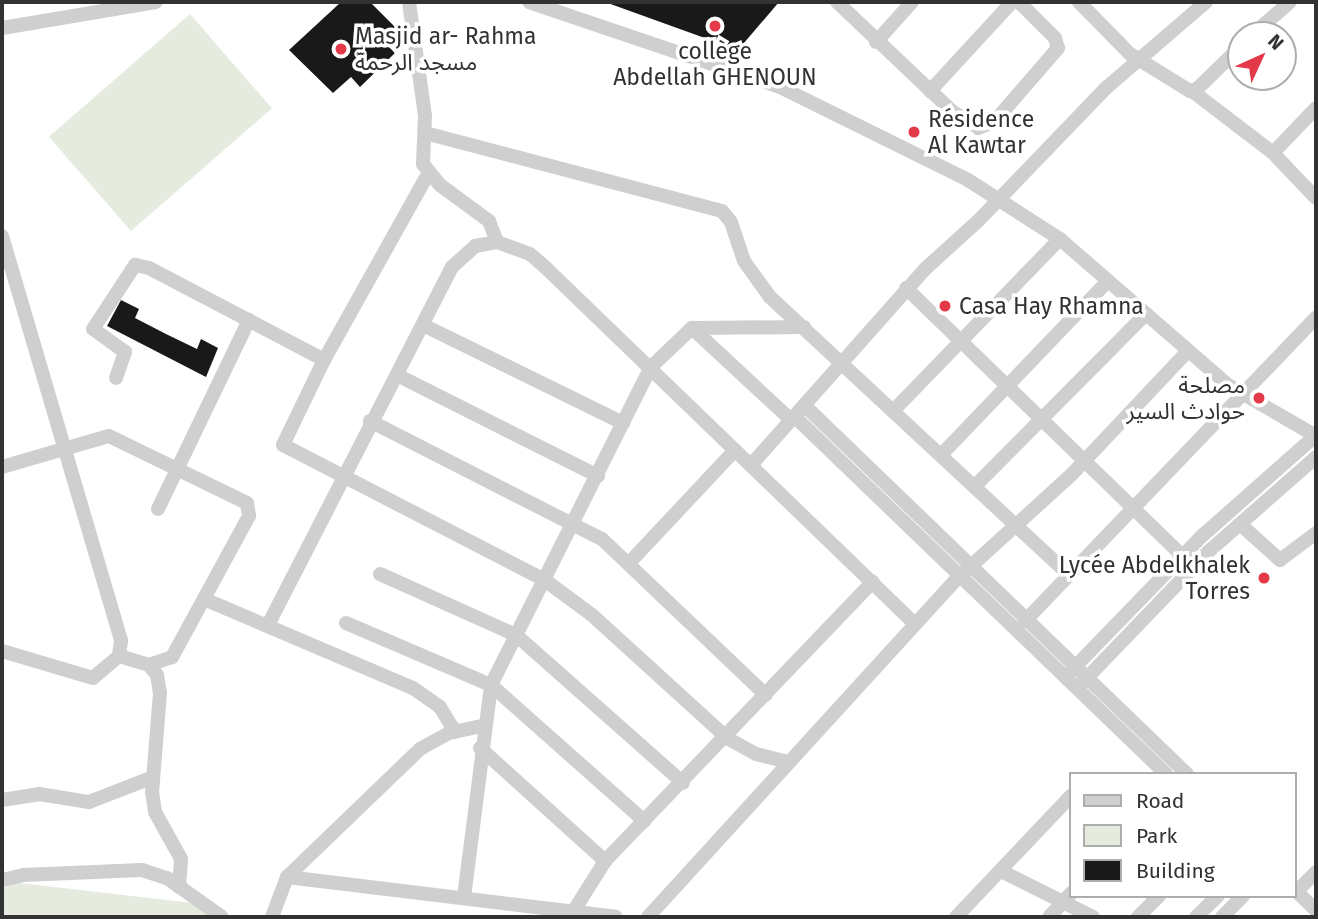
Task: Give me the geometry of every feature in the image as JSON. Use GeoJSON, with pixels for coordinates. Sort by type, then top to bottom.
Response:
{"type":"FeatureCollection","features":[{"type":"Feature","properties":{"kind":"street"},"geometry":{"type":"LineString","coordinates":[[2,28],[91,7],[156,2]]}},
{"type":"Feature","properties":{"kind":"street"},"geometry":{"type":"LineString","coordinates":[[410,2],[425,133],[422,159],[428,174],[489,221],[497,242]]}},
{"type":"Feature","properties":{"kind":"street"},"geometry":{"type":"LineString","coordinates":[[529,2],[780,87],[903,145],[1000,198],[1060,239],[1239,393],[1316,435],[1183,556],[1070,673]]}},
{"type":"Feature","properties":{"kind":"street"},"geometry":{"type":"LineString","coordinates":[[837,2],[876,42],[969,125],[981,127],[994,122],[1058,48],[1055,38],[1019,2]]}},
{"type":"Feature","properties":{"kind":"street"},"geometry":{"type":"LineString","coordinates":[[876,42],[912,2]]}},
{"type":"Feature","properties":{"kind":"street"},"geometry":{"type":"LineString","coordinates":[[930,91],[1012,2]]}},
{"type":"Feature","properties":{"kind":"street"},"geometry":{"type":"LineString","coordinates":[[751,465],[906,288],[1139,60],[1206,2]]}},
{"type":"Feature","properties":{"kind":"street"},"geometry":{"type":"LineString","coordinates":[[1268,21],[1290,2]]}},
{"type":"Feature","properties":{"kind":"street"},"geometry":{"type":"LineString","coordinates":[[1085,4],[1139,60],[1192,91],[1272,153],[1316,198]]}},
{"type":"Feature","properties":{"kind":"street"},"geometry":{"type":"LineString","coordinates":[[1192,91],[1227,59]]}},
{"type":"Feature","properties":{"kind":"street"},"geometry":{"type":"LineString","coordinates":[[1272,153],[1316,108]]}},
{"type":"Feature","properties":{"kind":"street"},"geometry":{"type":"LineString","coordinates":[[425,133],[722,211],[751,274],[1069,575]]}},
{"type":"Feature","properties":{"kind":"street"},"geometry":{"type":"LineString","coordinates":[[428,174],[324,360],[283,445],[546,581],[592,615],[726,738],[756,754],[788,762]]}},
{"type":"Feature","properties":{"kind":"street"},"geometry":{"type":"LineString","coordinates":[[2,236],[121,641],[119,656],[93,678],[2,651]]}},
{"type":"Feature","properties":{"kind":"street"},"geometry":{"type":"LineString","coordinates":[[895,409],[1060,239]]}},
{"type":"Feature","properties":{"kind":"street"},"geometry":{"type":"LineString","coordinates":[[268,625],[370,421],[459,259],[475,246],[497,242],[530,254],[651,367],[915,624]]}},
{"type":"Feature","properties":{"kind":"street"},"geometry":{"type":"LineString","coordinates":[[117,378],[125,352],[93,329],[135,265],[142,265],[324,360]]}},
{"type":"Feature","properties":{"kind":"street"},"geometry":{"type":"LineString","coordinates":[[943,453],[1108,281]]}},
{"type":"Feature","properties":{"kind":"street"},"geometry":{"type":"LineString","coordinates":[[906,288],[1183,556]]}},
{"type":"Feature","properties":{"kind":"street"},"geometry":{"type":"LineString","coordinates":[[976,485],[1146,314]]}},
{"type":"Feature","properties":{"kind":"street"},"geometry":{"type":"LineString","coordinates":[[1025,621],[1239,393],[1316,318]]}},
{"type":"Feature","properties":{"kind":"street"},"geometry":{"type":"LineString","coordinates":[[158,509],[249,320]]}},
{"type":"Feature","properties":{"kind":"street"},"geometry":{"type":"LineString","coordinates":[[423,325],[623,423]]}},
{"type":"Feature","properties":{"kind":"street"},"geometry":{"type":"LineString","coordinates":[[464,897],[482,726],[491,685],[546,581],[651,367],[692,328],[804,327]]}},
{"type":"Feature","properties":{"kind":"street"},"geometry":{"type":"LineString","coordinates":[[692,328],[796,413],[1070,673],[1086,678],[1185,772]]}},
{"type":"Feature","properties":{"kind":"street"},"geometry":{"type":"LineString","coordinates":[[648,917],[964,572],[1086,460],[1188,351]]}},
{"type":"Feature","properties":{"kind":"street"},"geometry":{"type":"LineString","coordinates":[[397,375],[598,475]]}},
{"type":"Feature","properties":{"kind":"street"},"geometry":{"type":"LineString","coordinates":[[370,421],[574,523],[629,563],[766,695]]}},
{"type":"Feature","properties":{"kind":"street"},"geometry":{"type":"LineString","coordinates":[[2,467],[64,446],[109,436],[242,499],[249,508],[172,657],[149,665]]}},
{"type":"Feature","properties":{"kind":"street"},"geometry":{"type":"LineString","coordinates":[[629,563],[735,450]]}},
{"type":"Feature","properties":{"kind":"street"},"geometry":{"type":"LineString","coordinates":[[1076,689],[1240,524],[1316,457]]}},
{"type":"Feature","properties":{"kind":"street"},"geometry":{"type":"LineString","coordinates":[[1240,524],[1280,560],[1290,557],[1316,533]]}},
{"type":"Feature","properties":{"kind":"street"},"geometry":{"type":"LineString","coordinates":[[964,572],[1025,621],[1070,673],[1076,689],[1164,772]]}},
{"type":"Feature","properties":{"kind":"street"},"geometry":{"type":"LineString","coordinates":[[380,574],[516,635],[683,783]]}},
{"type":"Feature","properties":{"kind":"street"},"geometry":{"type":"LineString","coordinates":[[573,912],[605,861],[683,783],[873,582]]}},
{"type":"Feature","properties":{"kind":"street"},"geometry":{"type":"LineString","coordinates":[[204,599],[412,688],[440,706],[455,732]]}},
{"type":"Feature","properties":{"kind":"street"},"geometry":{"type":"LineString","coordinates":[[346,623],[491,685],[644,821]]}},
{"type":"Feature","properties":{"kind":"street"},"geometry":{"type":"LineString","coordinates":[[119,656],[149,665],[157,675],[160,693],[151,778],[155,812],[181,859],[179,887]]}},
{"type":"Feature","properties":{"kind":"street"},"geometry":{"type":"LineString","coordinates":[[272,917],[286,877],[420,749],[455,732],[482,726]]}},
{"type":"Feature","properties":{"kind":"street"},"geometry":{"type":"LineString","coordinates":[[480,748],[605,861]]}},
{"type":"Feature","properties":{"kind":"street"},"geometry":{"type":"LineString","coordinates":[[2,800],[39,794],[89,802],[151,778]]}},
{"type":"Feature","properties":{"kind":"street"},"geometry":{"type":"LineString","coordinates":[[956,917],[1070,797]]}},
{"type":"Feature","properties":{"kind":"street"},"geometry":{"type":"LineString","coordinates":[[2,880],[23,875],[142,870],[179,887],[222,917]]}},
{"type":"Feature","properties":{"kind":"street"},"geometry":{"type":"LineString","coordinates":[[1001,871],[1067,898],[1093,917]]}},
{"type":"Feature","properties":{"kind":"street"},"geometry":{"type":"LineString","coordinates":[[1297,890],[1316,872]]}},
{"type":"Feature","properties":{"kind":"street"},"geometry":{"type":"LineString","coordinates":[[286,877],[616,917]]}},
{"type":"Feature","properties":{"kind":"street"},"geometry":{"type":"LineString","coordinates":[[1297,892],[1316,910]]}},
{"type":"Feature","properties":{"kind":"street"},"geometry":{"type":"LineString","coordinates":[[1049,917],[1067,898]]}},
{"type":"Feature","properties":{"kind":"street"},"geometry":{"type":"LineString","coordinates":[[1138,917],[1156,898]]}},
{"type":"Feature","properties":{"kind":"street"},"geometry":{"type":"LineString","coordinates":[[1196,917],[1212,898]]}},
{"type":"Feature","properties":{"kind":"street"},"geometry":{"type":"LineString","coordinates":[[1222,917],[1241,898]]}},
{"type":"Feature","properties":{"kind":"green space"},"geometry":{"type":"Polygon","coordinates":[[[190,14],[272,108],[131,231],[49,137],[190,14]]]}},
{"type":"Feature","properties":{"kind":"green space"},"geometry":{"type":"Polygon","coordinates":[[[2,881],[210,905],[211,917],[2,917],[2,881]]]}},
{"type":"Feature","properties":{"kind":"building","name":"Masjid ar- Rahma مسجد الرحمة"},"geometry":{"type":"Polygon","coordinates":[[[341,2],[370,2],[401,33],[389,47],[395,53],[360,87],[351,77],[333,93],[289,50],[341,2]]]}},
{"type":"Feature","properties":{"kind":"building","name":"collège Abdellah GHENOUN"},"geometry":{"type":"Polygon","coordinates":[[[605,2],[779,2],[738,50],[605,2]]]}},
{"type":"Feature","properties":{"kind":"building"},"geometry":{"type":"Polygon","coordinates":[[[121,300],[139,309],[135,318],[166,334],[197,349],[201,339],[218,348],[206,377],[107,326],[121,300]]]}},
{"type":"Feature","properties":{"kind":"place","name":"collège Abdellah GHENOUN"},"geometry":{"type":"Point","coordinates":[715,26]}},
{"type":"Feature","properties":{"kind":"place","name":"Masjid ar- Rahma مسجد الرحمة"},"geometry":{"type":"Point","coordinates":[341,49]}},
{"type":"Feature","properties":{"kind":"place","name":"Résidence Al Kawtar"},"geometry":{"type":"Point","coordinates":[914,132]}},
{"type":"Feature","properties":{"kind":"place","name":"Casa Hay Rhamna"},"geometry":{"type":"Point","coordinates":[945,306]}},
{"type":"Feature","properties":{"kind":"place","name":"مصلحة حوادث السير"},"geometry":{"type":"Point","coordinates":[1259,398]}},
{"type":"Feature","properties":{"kind":"place","name":"Lycée Abdelkhalek Torres"},"geometry":{"type":"Point","coordinates":[1264,578]}}]}
